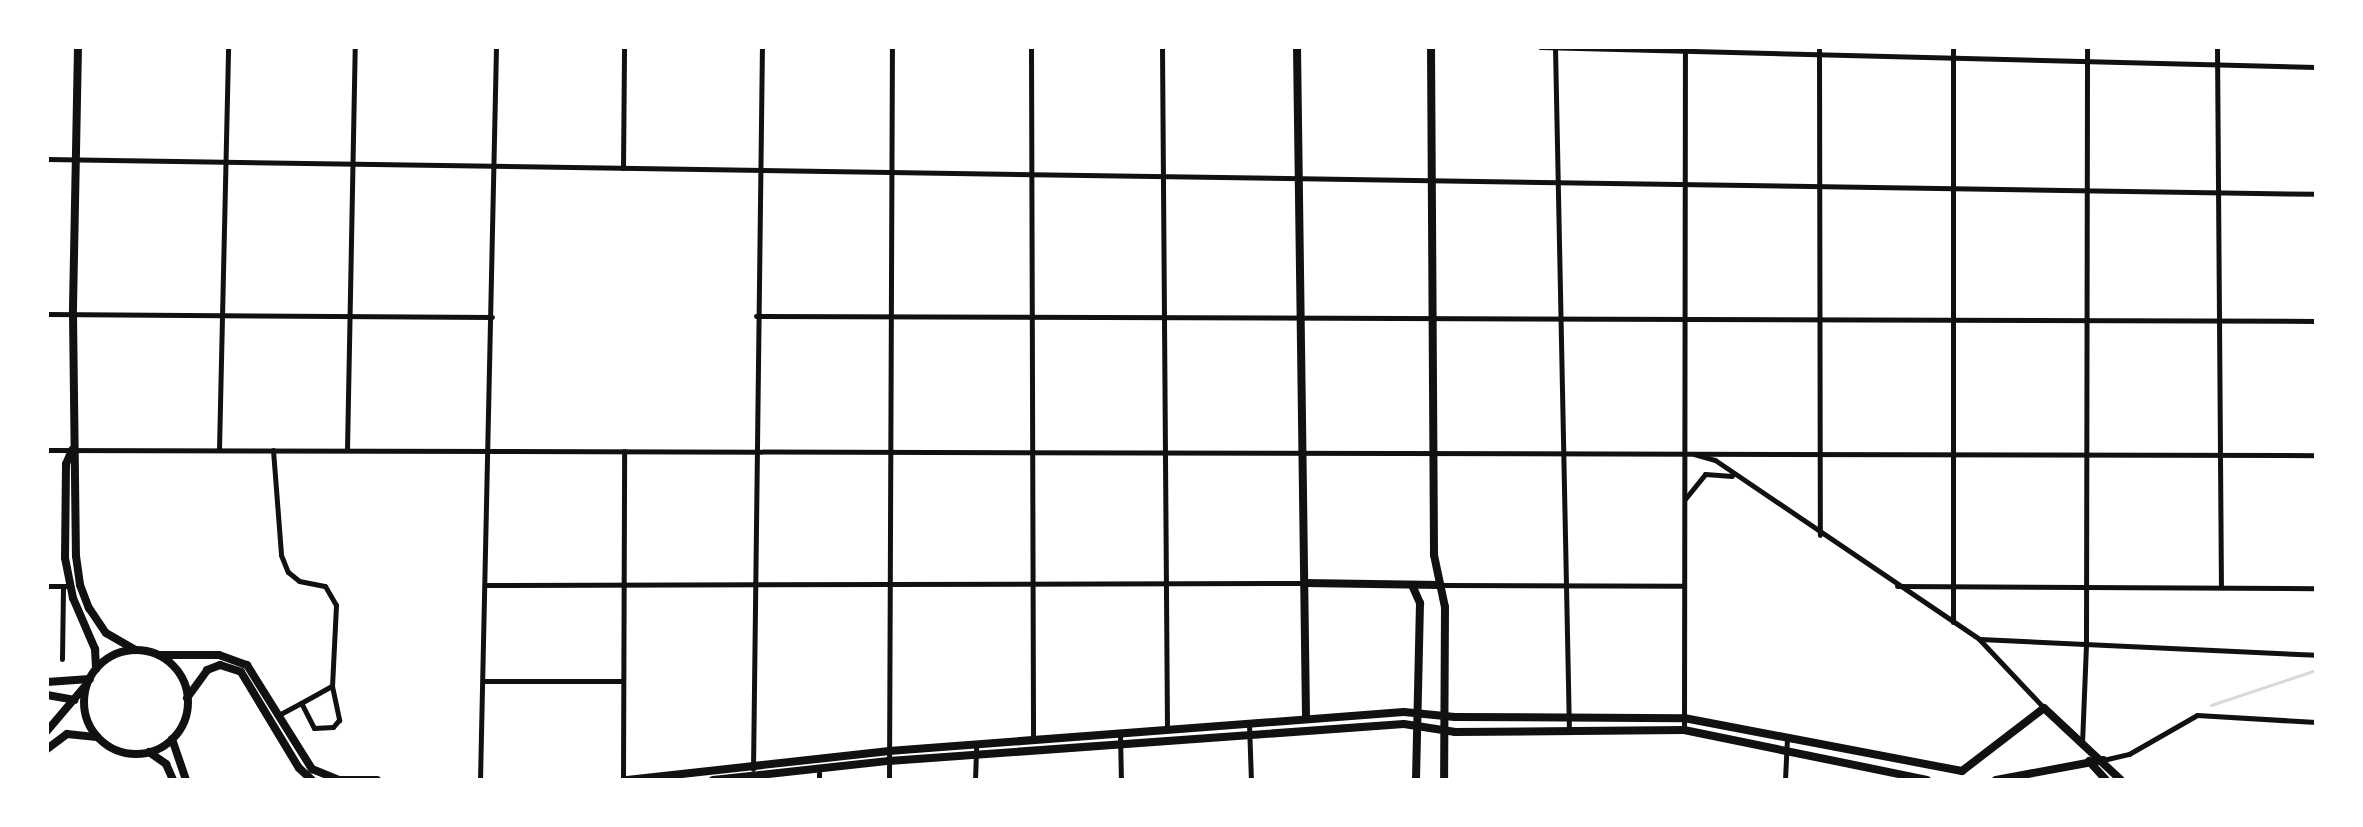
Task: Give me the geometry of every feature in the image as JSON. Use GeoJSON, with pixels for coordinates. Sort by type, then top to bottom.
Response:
{"type":"FeatureCollection","features":[{"type":"Feature","properties":{"kind":"main road"},"geometry":{"type":"LineString","coordinates":[[78,47],[72,450],[77,465],[80,585],[106,633],[136,650],[156,654],[234,658],[253,671],[312,769],[339,780],[377,780]]}},
{"type":"Feature","properties":{"kind":"main road"},"geometry":{"type":"LineString","coordinates":[[1297,47],[1306,719]]}},
{"type":"Feature","properties":{"kind":"main road"},"geometry":{"type":"LineString","coordinates":[[1432,47],[1434,555],[1445,607],[1444,780]]}},
{"type":"Feature","properties":{"kind":"main road"},"geometry":{"type":"LineString","coordinates":[[72,450],[66,464],[66,586],[92,639],[96,669]]}},
{"type":"Feature","properties":{"kind":"main road"},"geometry":{"type":"LineString","coordinates":[[1304,583],[1440,585]]}},
{"type":"Feature","properties":{"kind":"main road"},"geometry":{"type":"LineString","coordinates":[[1412,585],[1420,603],[1416,780]]}},
{"type":"Feature","properties":{"kind":"main road"},"geometry":{"type":"LineString","coordinates":[[98,738],[82,702],[88,682],[96,669],[107,659],[136,650]]}},
{"type":"Feature","properties":{"kind":"main road"},"geometry":{"type":"LineString","coordinates":[[156,654],[178,672],[187,698]]}},
{"type":"Feature","properties":{"kind":"main road"},"geometry":{"type":"LineString","coordinates":[[47,749],[67,734],[98,738],[115,750],[149,752],[173,739],[184,720],[187,698],[206,670],[220,665],[241,672],[299,768],[312,780]]}},
{"type":"Feature","properties":{"kind":"main road"},"geometry":{"type":"LineString","coordinates":[[47,682],[88,682]]}},
{"type":"Feature","properties":{"kind":"main road"},"geometry":{"type":"LineString","coordinates":[[47,731],[71,698],[88,682]]}},
{"type":"Feature","properties":{"kind":"main road"},"geometry":{"type":"LineString","coordinates":[[47,695],[82,702]]}},
{"type":"Feature","properties":{"kind":"main road"},"geometry":{"type":"LineString","coordinates":[[713,780],[753,771],[889,756],[1249,728],[1306,719],[1419,713],[1446,717],[1684,718],[1787,737],[1961,775],[2044,708],[2082,746],[2103,760],[2121,780]]}},
{"type":"Feature","properties":{"kind":"main road"},"geometry":{"type":"LineString","coordinates":[[976,750],[1033,741],[1120,739],[1167,730],[1417,726],[1445,731],[1684,730],[1927,780]]}},
{"type":"Feature","properties":{"kind":"main road"},"geometry":{"type":"LineString","coordinates":[[173,739],[186,780]]}},
{"type":"Feature","properties":{"kind":"main road"},"geometry":{"type":"LineString","coordinates":[[2082,746],[2090,762],[2106,780]]}},
{"type":"Feature","properties":{"kind":"main road"},"geometry":{"type":"LineString","coordinates":[[149,752],[164,763],[173,780]]}},
{"type":"Feature","properties":{"kind":"main road"},"geometry":{"type":"LineString","coordinates":[[625,780],[819,768],[889,756]]}},
{"type":"Feature","properties":{"kind":"main road"},"geometry":{"type":"LineString","coordinates":[[1996,780],[2103,760]]}},
{"type":"Feature","properties":{"kind":"street"},"geometry":{"type":"LineString","coordinates":[[219,449],[228,47]]}},
{"type":"Feature","properties":{"kind":"street"},"geometry":{"type":"LineString","coordinates":[[347,450],[355,47]]}},
{"type":"Feature","properties":{"kind":"street"},"geometry":{"type":"LineString","coordinates":[[480,780],[496,47]]}},
{"type":"Feature","properties":{"kind":"street"},"geometry":{"type":"LineString","coordinates":[[623,168],[624,47]]}},
{"type":"Feature","properties":{"kind":"street"},"geometry":{"type":"LineString","coordinates":[[753,771],[756,316],[762,47]]}},
{"type":"Feature","properties":{"kind":"street"},"geometry":{"type":"LineString","coordinates":[[889,780],[892,47]]}},
{"type":"Feature","properties":{"kind":"street"},"geometry":{"type":"LineString","coordinates":[[1031,47],[1033,741]]}},
{"type":"Feature","properties":{"kind":"street"},"geometry":{"type":"LineString","coordinates":[[1162,47],[1167,730]]}},
{"type":"Feature","properties":{"kind":"street"},"geometry":{"type":"LineString","coordinates":[[1540,47],[1685,50],[1819,57],[2316,67]]}},
{"type":"Feature","properties":{"kind":"street"},"geometry":{"type":"LineString","coordinates":[[1555,47],[1560,182],[1569,732]]}},
{"type":"Feature","properties":{"kind":"street"},"geometry":{"type":"LineString","coordinates":[[1819,47],[1819,535]]}},
{"type":"Feature","properties":{"kind":"street"},"geometry":{"type":"LineString","coordinates":[[1953,47],[1953,622]]}},
{"type":"Feature","properties":{"kind":"street"},"geometry":{"type":"LineString","coordinates":[[2082,746],[2086,644],[2087,47]]}},
{"type":"Feature","properties":{"kind":"street"},"geometry":{"type":"LineString","coordinates":[[2217,47],[2221,587]]}},
{"type":"Feature","properties":{"kind":"street"},"geometry":{"type":"LineString","coordinates":[[1684,730],[1685,50]]}},
{"type":"Feature","properties":{"kind":"street"},"geometry":{"type":"LineString","coordinates":[[47,159],[2316,194]]}},
{"type":"Feature","properties":{"kind":"street"},"geometry":{"type":"LineString","coordinates":[[47,314],[492,317]]}},
{"type":"Feature","properties":{"kind":"street"},"geometry":{"type":"LineString","coordinates":[[756,316],[2316,321]]}},
{"type":"Feature","properties":{"kind":"street"},"geometry":{"type":"LineString","coordinates":[[47,450],[1684,451],[1953,457],[2316,455]]}},
{"type":"Feature","properties":{"kind":"street"},"geometry":{"type":"LineString","coordinates":[[273,450],[281,555],[288,572],[299,581],[325,586],[335,605],[332,686],[339,720],[332,727],[314,728],[301,703]]}},
{"type":"Feature","properties":{"kind":"street"},"geometry":{"type":"LineString","coordinates":[[1684,451],[1715,460],[1819,535],[1979,639],[2044,708]]}},
{"type":"Feature","properties":{"kind":"street"},"geometry":{"type":"LineString","coordinates":[[624,452],[625,780]]}},
{"type":"Feature","properties":{"kind":"street"},"geometry":{"type":"LineString","coordinates":[[1684,502],[1705,474],[1735,477]]}},
{"type":"Feature","properties":{"kind":"street"},"geometry":{"type":"LineString","coordinates":[[486,585],[1304,583]]}},
{"type":"Feature","properties":{"kind":"street"},"geometry":{"type":"LineString","coordinates":[[1440,585],[1683,586]]}},
{"type":"Feature","properties":{"kind":"street"},"geometry":{"type":"LineString","coordinates":[[47,586],[66,586],[62,659]]}},
{"type":"Feature","properties":{"kind":"street"},"geometry":{"type":"LineString","coordinates":[[1897,586],[2316,588]]}},
{"type":"Feature","properties":{"kind":"street"},"geometry":{"type":"LineString","coordinates":[[1979,639],[2316,655]]}},
{"type":"Feature","properties":{"kind":"street"},"geometry":{"type":"LineString","coordinates":[[484,681],[623,681]]}},
{"type":"Feature","properties":{"kind":"street"},"geometry":{"type":"LineString","coordinates":[[278,715],[332,686]]}},
{"type":"Feature","properties":{"kind":"street"},"geometry":{"type":"LineString","coordinates":[[2103,760],[2129,754],[2197,715],[2316,722]]}},
{"type":"Feature","properties":{"kind":"street"},"geometry":{"type":"LineString","coordinates":[[1249,728],[1251,780]]}},
{"type":"Feature","properties":{"kind":"street"},"geometry":{"type":"LineString","coordinates":[[1786,780],[1787,737]]}},
{"type":"Feature","properties":{"kind":"street"},"geometry":{"type":"LineString","coordinates":[[1120,739],[1121,780]]}},
{"type":"Feature","properties":{"kind":"street"},"geometry":{"type":"LineString","coordinates":[[975,780],[976,750]]}},
{"type":"Feature","properties":{"kind":"street"},"geometry":{"type":"LineString","coordinates":[[819,768],[819,780]]}},
{"type":"Feature","properties":{"kind":"waterway"},"geometry":{"type":"LineString","coordinates":[[2211,705],[2316,670]]}}]}
